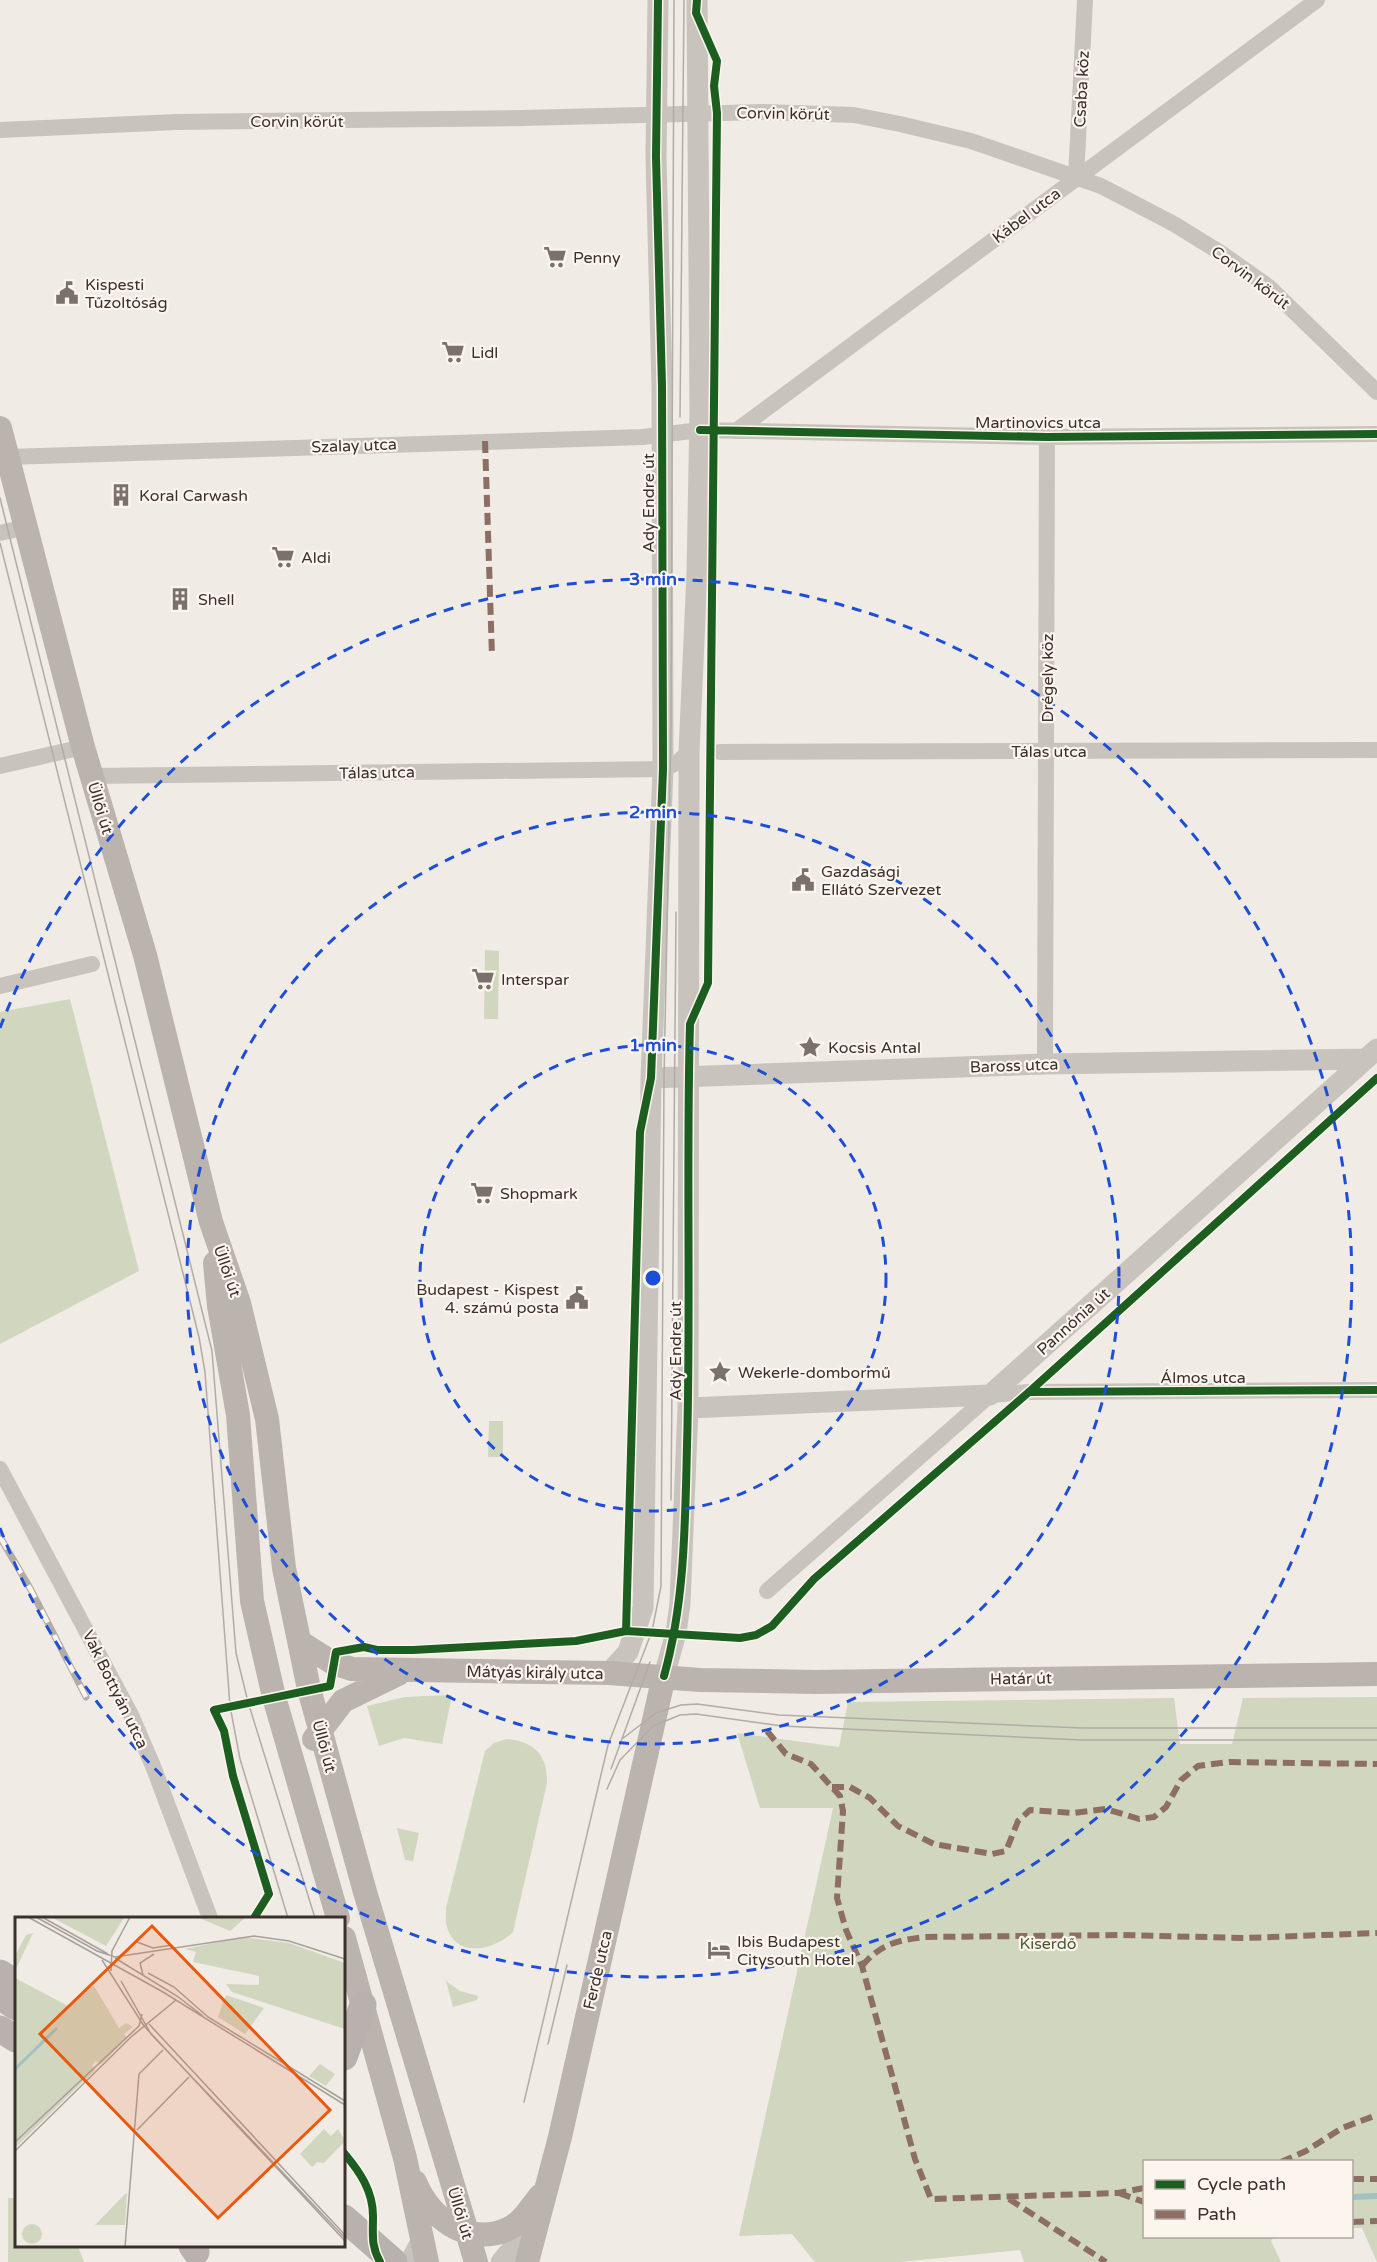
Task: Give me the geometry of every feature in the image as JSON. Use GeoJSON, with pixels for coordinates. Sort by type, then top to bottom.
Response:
{"type":"FeatureCollection","features":[{"type":"Feature","properties":{"kind":"main road","name":"Üllői út"},"geometry":{"type":"LineString","coordinates":[[0,428],[82,747],[145,955],[211,1222],[238,1303],[267,1419],[284,1569],[320,1728],[365,1892],[476,2262]]}},
{"type":"Feature","properties":{"kind":"main road","name":"Üllői út"},"geometry":{"type":"LineString","coordinates":[[211,1222],[219,1306],[238,1415],[252,1601],[298,1783],[338,1917]]}},
{"type":"Feature","properties":{"kind":"main road","name":"Mátyás király utca"},"geometry":{"type":"LineString","coordinates":[[300,1642],[333,1663],[352,1669],[664,1676]]}},
{"type":"Feature","properties":{"kind":"main road"},"geometry":{"type":"LineString","coordinates":[[298,1783],[307,1751],[320,1728],[343,1701],[359,1691],[406,1671]]}},
{"type":"Feature","properties":{"kind":"main road","name":"Határ út"},"geometry":{"type":"LineString","coordinates":[[664,1676],[700,1680],[816,1682],[1377,1674]]}},
{"type":"Feature","properties":{"kind":"main road","name":"Ferde utca"},"geometry":{"type":"LineString","coordinates":[[527,2262],[560,2137],[664,1676]]}},
{"type":"Feature","properties":{"kind":"main road"},"geometry":{"type":"LineString","coordinates":[[345,1942],[405,2158],[424,2251]]}},
{"type":"Feature","properties":{"kind":"main road"},"geometry":{"type":"LineString","coordinates":[[0,1973],[15,1982]]}},
{"type":"Feature","properties":{"kind":"main road"},"geometry":{"type":"LineString","coordinates":[[0,1996],[15,2006]]}},
{"type":"Feature","properties":{"kind":"main road"},"geometry":{"type":"LineString","coordinates":[[345,2054],[363,2005]]}},
{"type":"Feature","properties":{"kind":"main road"},"geometry":{"type":"LineString","coordinates":[[0,2029],[15,2038]]}},
{"type":"Feature","properties":{"kind":"main road"},"geometry":{"type":"LineString","coordinates":[[405,2158],[428,2206],[446,2225],[467,2232],[480,2234],[508,2229],[526,2214],[546,2188]]}},
{"type":"Feature","properties":{"kind":"main road"},"geometry":{"type":"LineString","coordinates":[[345,2219],[394,2262]]}},
{"type":"Feature","properties":{"kind":"street","name":"Ady Endre út"},"geometry":{"type":"LineString","coordinates":[[609,1673],[628,1652],[643,1608],[651,1078],[663,769],[662,436],[656,114],[658,0]]}},
{"type":"Feature","properties":{"kind":"street","name":"Ady Endre út"},"geometry":{"type":"LineString","coordinates":[[664,1676],[676,1633],[680,1603],[688,1408],[689,752],[700,430],[697,0]]}},
{"type":"Feature","properties":{"kind":"street","name":"Csaba köz"},"geometry":{"type":"LineString","coordinates":[[1076,178],[1085,0]]}},
{"type":"Feature","properties":{"kind":"street","name":"Kábel utca"},"geometry":{"type":"LineString","coordinates":[[736,431],[1317,0]]}},
{"type":"Feature","properties":{"kind":"street","name":"Corvin körút"},"geometry":{"type":"LineString","coordinates":[[0,130],[176,122],[699,113],[809,112],[854,115],[971,141],[1125,198],[1221,253],[1269,287],[1298,312],[1377,392]]}},
{"type":"Feature","properties":{"kind":"street","name":"Martinovics utca"},"geometry":{"type":"LineString","coordinates":[[700,430],[1047,437],[1377,434]]}},
{"type":"Feature","properties":{"kind":"street","name":"Szalay utca"},"geometry":{"type":"LineString","coordinates":[[7,457],[662,436],[700,430]]}},
{"type":"Feature","properties":{"kind":"street","name":"Drégely köz"},"geometry":{"type":"LineString","coordinates":[[1044,1064],[1047,437]]}},
{"type":"Feature","properties":{"kind":"street"},"geometry":{"type":"LineString","coordinates":[[0,533],[27,527]]}},
{"type":"Feature","properties":{"kind":"street"},"geometry":{"type":"LineString","coordinates":[[0,766],[82,747]]}},
{"type":"Feature","properties":{"kind":"street","name":"Tálas utca"},"geometry":{"type":"LineString","coordinates":[[720,752],[1377,750]]}},
{"type":"Feature","properties":{"kind":"street"},"geometry":{"type":"LineString","coordinates":[[663,769],[676,763],[689,752]]}},
{"type":"Feature","properties":{"kind":"street"},"geometry":{"type":"LineString","coordinates":[[663,769],[690,788]]}},
{"type":"Feature","properties":{"kind":"street","name":"Tálas utca"},"geometry":{"type":"LineString","coordinates":[[91,776],[663,769]]}},
{"type":"Feature","properties":{"kind":"street"},"geometry":{"type":"LineString","coordinates":[[0,986],[92,964]]}},
{"type":"Feature","properties":{"kind":"street","name":"Baross utca"},"geometry":{"type":"LineString","coordinates":[[651,1078],[1373,1055]]}},
{"type":"Feature","properties":{"kind":"street","name":"Pannónia út"},"geometry":{"type":"LineString","coordinates":[[767,1591],[1373,1055]]}},
{"type":"Feature","properties":{"kind":"street","name":"Álmos utca"},"geometry":{"type":"LineString","coordinates":[[688,1408],[1029,1392],[1377,1389]]}},
{"type":"Feature","properties":{"kind":"street","name":"Vak Bottyán utca"},"geometry":{"type":"LineString","coordinates":[[0,1469],[131,1715],[153,1766],[210,1917]]}},
{"type":"Feature","properties":{"kind":"street"},"geometry":{"type":"LineString","coordinates":[[501,2262],[537,2220]]}},
{"type":"Feature","properties":{"kind":"street"},"geometry":{"type":"LineString","coordinates":[[410,2262],[424,2251]]}},
{"type":"Feature","properties":{"kind":"green space"},"geometry":{"type":"Polygon","coordinates":[[[485,950],[499,951],[498,1019],[484,1019],[485,950]]]}},
{"type":"Feature","properties":{"kind":"green space"},"geometry":{"type":"Polygon","coordinates":[[[70,999],[139,1271],[0,1344],[0,1012],[70,999]]]}},
{"type":"Feature","properties":{"kind":"green space"},"geometry":{"type":"Polygon","coordinates":[[[489,1421],[503,1421],[503,1457],[488,1457],[489,1421]]]}},
{"type":"Feature","properties":{"kind":"green space"},"geometry":{"type":"Polygon","coordinates":[[[452,1695],[442,1744],[404,1738],[379,1746],[367,1706],[405,1697],[452,1695]]]}},
{"type":"Feature","properties":{"kind":"green space","name":"Kiserdő"},"geometry":{"type":"Polygon","coordinates":[[[1377,1697],[1377,2262],[1362,2228],[1353,2228],[1353,2160],[1143,2160],[1143,2238],[1273,2238],[1271,2241],[1281,2262],[1024,2262],[1020,2250],[900,2262],[815,2262],[792,2234],[739,2236],[833,1808],[760,1808],[737,1733],[839,1747],[848,1702],[1174,1698],[1180,1744],[1232,1744],[1243,1698],[1377,1697]]]}},
{"type":"Feature","properties":{"kind":"green space"},"geometry":{"type":"Polygon","coordinates":[[[507,1739],[525,1743],[538,1752],[545,1765],[547,1783],[513,1932],[487,1947],[468,1948],[459,1944],[452,1937],[446,1925],[446,1908],[485,1751],[494,1743],[507,1739]]]}},
{"type":"Feature","properties":{"kind":"green space"},"geometry":{"type":"Polygon","coordinates":[[[397,1828],[419,1833],[413,1861],[405,1860],[397,1828]]]}},
{"type":"Feature","properties":{"kind":"green space"},"geometry":{"type":"Polygon","coordinates":[[[446,1981],[460,1991],[478,1996],[477,2000],[453,2007],[446,1981]]]}},
{"type":"Feature","properties":{"kind":"green space"},"geometry":{"type":"Polygon","coordinates":[[[8,2198],[15,2198],[15,2247],[78,2247],[84,2262],[8,2262],[8,2198]]]}},
{"type":"Feature","properties":{"kind":"waterway"},"geometry":{"type":"LineString","coordinates":[[1353,2197],[1377,2196]]}},
{"type":"Feature","properties":{"kind":"tram line"},"geometry":{"type":"LineString","coordinates":[[524,2102],[608,1745],[652,1631],[661,1586],[664,1078],[671,730],[674,0]]}},
{"type":"Feature","properties":{"kind":"tram line"},"geometry":{"type":"LineString","coordinates":[[680,417],[684,0]]}},
{"type":"Feature","properties":{"kind":"tram line"},"geometry":{"type":"LineString","coordinates":[[0,498],[212,1351],[236,1653],[248,1702],[315,1917]]}},
{"type":"Feature","properties":{"kind":"tram line"},"geometry":{"type":"LineString","coordinates":[[0,543],[199,1337],[205,1372],[230,1706],[240,1759],[288,1917]]}},
{"type":"Feature","properties":{"kind":"tram line"},"geometry":{"type":"LineString","coordinates":[[671,1500],[676,912]]}},
{"type":"Feature","properties":{"kind":"tram line"},"geometry":{"type":"LineString","coordinates":[[611,1769],[650,1662]]}},
{"type":"Feature","properties":{"kind":"tram line"},"geometry":{"type":"LineString","coordinates":[[622,1739],[656,1713],[681,1705],[697,1704],[779,1715],[1083,1728],[1377,1728]]}},
{"type":"Feature","properties":{"kind":"tram line"},"geometry":{"type":"LineString","coordinates":[[607,1789],[620,1760],[653,1726],[680,1715],[696,1714],[782,1726],[1082,1740],[1377,1740]]}},
{"type":"Feature","properties":{"kind":"tram line"},"geometry":{"type":"LineString","coordinates":[[548,2044],[567,1965]]}},
{"type":"Feature","properties":{"kind":"railway"},"geometry":{"type":"LineString","coordinates":[[0,1537],[31,1590],[86,1697]]}},
{"type":"Feature","properties":{"kind":"marked path"},"geometry":{"type":"LineString","coordinates":[[485,441],[492,656]]}},
{"type":"Feature","properties":{"kind":"marked path"},"geometry":{"type":"LineString","coordinates":[[767,1731],[786,1754],[811,1764],[840,1796],[843,1811],[837,1898],[846,1930],[862,1966],[915,2159],[931,2199],[1118,2193],[1143,2188]]}},
{"type":"Feature","properties":{"kind":"marked path"},"geometry":{"type":"LineString","coordinates":[[832,1787],[850,1787],[870,1798],[898,1826],[934,1844],[992,1854],[1006,1851],[1018,1821],[1030,1810],[1074,1813],[1106,1809],[1139,1819],[1154,1817],[1166,1807],[1181,1780],[1198,1766],[1229,1762],[1377,1764]]}},
{"type":"Feature","properties":{"kind":"marked path"},"geometry":{"type":"LineString","coordinates":[[862,1966],[890,1944],[925,1937],[1120,1935],[1245,1938],[1377,1933]]}},
{"type":"Feature","properties":{"kind":"marked path"},"geometry":{"type":"LineString","coordinates":[[1286,2160],[1306,2151],[1342,2128],[1377,2115]]}},
{"type":"Feature","properties":{"kind":"marked path"},"geometry":{"type":"LineString","coordinates":[[1353,2179],[1377,2179]]}},
{"type":"Feature","properties":{"kind":"marked path"},"geometry":{"type":"LineString","coordinates":[[1119,2193],[1143,2202]]}},
{"type":"Feature","properties":{"kind":"marked path"},"geometry":{"type":"LineString","coordinates":[[1009,2199],[1106,2262]]}},
{"type":"Feature","properties":{"kind":"marked path"},"geometry":{"type":"LineString","coordinates":[[1353,2222],[1377,2221]]}},
{"type":"Feature","properties":{"kind":"cycle path"},"geometry":{"type":"LineString","coordinates":[[626,1631],[640,1132],[651,1078],[663,769],[662,386],[656,157],[658,0]]}},
{"type":"Feature","properties":{"kind":"cycle path"},"geometry":{"type":"LineString","coordinates":[[664,1676],[680,1591],[684,1533],[688,1393],[690,1024],[708,983],[717,113],[714,86],[717,61],[696,13],[697,0]]}},
{"type":"Feature","properties":{"kind":"cycle path"},"geometry":{"type":"LineString","coordinates":[[700,430],[1047,437],[1377,434]]}},
{"type":"Feature","properties":{"kind":"cycle path"},"geometry":{"type":"LineString","coordinates":[[255,1917],[269,1894],[233,1776],[224,1731],[214,1710],[330,1686],[336,1652],[364,1647],[377,1650],[413,1650],[576,1641],[626,1631],[740,1638],[756,1635],[772,1626],[814,1579],[1029,1392],[1377,1078]]}},
{"type":"Feature","properties":{"kind":"cycle path"},"geometry":{"type":"LineString","coordinates":[[1029,1392],[1377,1390]]}},
{"type":"Feature","properties":{"kind":"cycle path"},"geometry":{"type":"LineString","coordinates":[[345,2154],[360,2175],[371,2198],[374,2245],[380,2262]]}},
{"type":"Feature","properties":{"kind":"place","name":"Penny"},"geometry":{"type":"Point","coordinates":[555,257]}},
{"type":"Feature","properties":{"kind":"place","name":"Kispesti Tűzoltóság"},"geometry":{"type":"Point","coordinates":[67,293]}},
{"type":"Feature","properties":{"kind":"place","name":"Lidl"},"geometry":{"type":"Point","coordinates":[453,352]}},
{"type":"Feature","properties":{"kind":"place","name":"Koral Carwash"},"geometry":{"type":"Point","coordinates":[121,495]}},
{"type":"Feature","properties":{"kind":"place","name":"Aldi"},"geometry":{"type":"Point","coordinates":[283,557]}},
{"type":"Feature","properties":{"kind":"place","name":"Shell"},"geometry":{"type":"Point","coordinates":[180,599]}},
{"type":"Feature","properties":{"kind":"place","name":"Gazdasági Ellátó Szervezet"},"geometry":{"type":"Point","coordinates":[803,880]}},
{"type":"Feature","properties":{"kind":"place","name":"Interspar"},"geometry":{"type":"Point","coordinates":[483,979]}},
{"type":"Feature","properties":{"kind":"place","name":"Kocsis Antal"},"geometry":{"type":"Point","coordinates":[810,1047]}},
{"type":"Feature","properties":{"kind":"place","name":"Shopmark"},"geometry":{"type":"Point","coordinates":[482,1193]}},
{"type":"Feature","properties":{"kind":"place","name":"Budapest - Kispest 4. számú posta"},"geometry":{"type":"Point","coordinates":[577,1298]}},
{"type":"Feature","properties":{"kind":"place","name":"Wekerle-dombormű"},"geometry":{"type":"Point","coordinates":[720,1372]}},
{"type":"Feature","properties":{"kind":"place","name":"Ibis Budapest Citysouth Hotel"},"geometry":{"type":"Point","coordinates":[719,1950]}}]}
